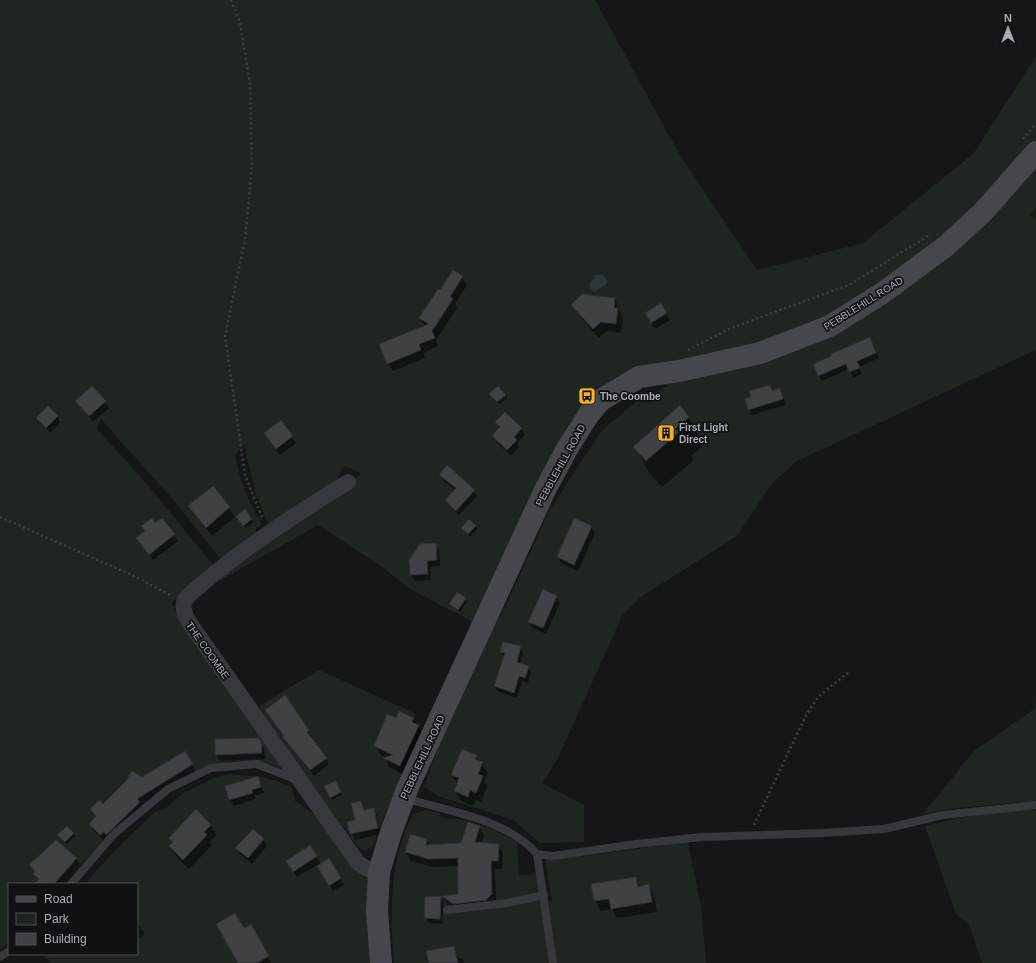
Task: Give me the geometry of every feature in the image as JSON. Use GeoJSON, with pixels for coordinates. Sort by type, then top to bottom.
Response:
{"type":"FeatureCollection","features":[{"type":"Feature","properties":{"kind":"main road","name":"PEBBLEHILL ROAD"},"geometry":{"type":"LineString","coordinates":[[381,963],[377,910],[379,872],[391,832],[404,798],[545,490],[566,449],[588,414],[601,400],[639,377],[679,371],[760,353],[830,326],[884,292],[946,246],[983,212],[1029,146]]}},
{"type":"Feature","properties":{"kind":"street"},"geometry":{"type":"LineString","coordinates":[[183,604],[187,597],[221,568],[268,533],[294,515],[348,482]]}},
{"type":"Feature","properties":{"kind":"street","name":"THE COOMBE"},"geometry":{"type":"LineString","coordinates":[[183,604],[185,616],[191,625],[303,782],[358,863],[368,869],[379,872]]}},
{"type":"Feature","properties":{"kind":"lane"},"geometry":{"type":"LineString","coordinates":[[71,883],[114,834],[168,789],[211,768],[257,764],[303,782]]}},
{"type":"Feature","properties":{"kind":"lane"},"geometry":{"type":"LineString","coordinates":[[404,798],[449,809],[507,831],[528,844],[537,854],[553,963]]}},
{"type":"Feature","properties":{"kind":"lane"},"geometry":{"type":"LineString","coordinates":[[537,854],[553,856],[667,840],[884,829],[943,815],[1036,805]]}},
{"type":"Feature","properties":{"kind":"lane"},"geometry":{"type":"LineString","coordinates":[[447,910],[506,903],[544,895]]}},
{"type":"Feature","properties":{"kind":"path"},"geometry":{"type":"LineString","coordinates":[[231,0],[240,22],[250,84],[252,166],[245,240],[225,336],[244,475],[268,533]]}},
{"type":"Feature","properties":{"kind":"path"},"geometry":{"type":"LineString","coordinates":[[1029,146],[1036,124]]}},
{"type":"Feature","properties":{"kind":"path"},"geometry":{"type":"LineString","coordinates":[[679,371],[688,349],[731,328],[849,285],[935,231]]}},
{"type":"Feature","properties":{"kind":"path"},"geometry":{"type":"LineString","coordinates":[[0,517],[134,576],[172,595],[183,604]]}},
{"type":"Feature","properties":{"kind":"path"},"geometry":{"type":"LineString","coordinates":[[749,835],[806,715],[819,696],[849,672]]}},
{"type":"Feature","properties":{"kind":"green space"},"geometry":{"type":"Polygon","coordinates":[[[0,0],[595,0],[678,152],[757,270],[863,243],[974,153],[1036,56],[1036,208],[1030,215],[1036,220],[1036,350],[795,462],[771,485],[737,536],[641,597],[623,614],[558,758],[542,783],[584,805],[584,842],[540,843],[513,820],[438,796],[424,786],[439,745],[496,622],[503,612],[549,511],[602,430],[635,403],[667,386],[662,367],[616,381],[473,622],[408,588],[385,569],[318,525],[212,585],[272,535],[343,492],[361,473],[344,466],[335,483],[268,524],[256,494],[244,445],[235,455],[237,465],[249,499],[262,524],[256,529],[256,538],[224,561],[219,557],[176,503],[101,419],[97,429],[147,484],[213,565],[172,603],[175,610],[283,761],[282,769],[261,761],[232,761],[204,767],[170,785],[96,849],[63,883],[8,883],[8,942],[0,950],[0,0]]]}},
{"type":"Feature","properties":{"kind":"green space"},"geometry":{"type":"Polygon","coordinates":[[[319,670],[416,714],[412,722],[419,725],[397,772],[405,776],[384,815],[374,844],[366,851],[358,847],[265,720],[259,706],[319,670]]]}},
{"type":"Feature","properties":{"kind":"green space"},"geometry":{"type":"Polygon","coordinates":[[[1036,701],[1036,801],[956,808],[923,814],[973,752],[1034,709],[1036,701]]]}},
{"type":"Feature","properties":{"kind":"green space"},"geometry":{"type":"Polygon","coordinates":[[[231,774],[255,776],[278,781],[292,788],[295,801],[315,815],[371,876],[375,963],[51,963],[44,955],[138,955],[138,883],[86,883],[116,849],[155,812],[168,807],[182,794],[216,777],[231,774]]]}},
{"type":"Feature","properties":{"kind":"green space"},"geometry":{"type":"Polygon","coordinates":[[[1028,809],[1036,811],[1036,963],[982,963],[969,925],[956,914],[925,826],[968,816],[1028,809]]]}},
{"type":"Feature","properties":{"kind":"green space"},"geometry":{"type":"Polygon","coordinates":[[[425,810],[440,813],[441,818],[451,818],[480,825],[517,842],[519,875],[537,874],[540,901],[552,901],[545,859],[585,856],[688,842],[701,906],[706,963],[394,963],[392,906],[395,868],[405,831],[413,814],[425,810]]]}},
{"type":"Feature","properties":{"kind":"shaded area"},"geometry":{"type":"Polygon","coordinates":[[[602,274],[606,278],[607,283],[595,292],[590,289],[589,284],[596,275],[602,274]]]}},
{"type":"Feature","properties":{"kind":"building"},"geometry":{"type":"Polygon","coordinates":[[[453,270],[463,276],[450,297],[453,299],[432,331],[435,338],[419,344],[421,350],[387,364],[379,344],[429,324],[419,318],[438,289],[440,290],[453,270]]]}},
{"type":"Feature","properties":{"kind":"building"},"geometry":{"type":"Polygon","coordinates":[[[582,294],[615,298],[614,308],[618,308],[616,324],[601,322],[593,329],[571,305],[582,294]]]}},
{"type":"Feature","properties":{"kind":"building"},"geometry":{"type":"Polygon","coordinates":[[[661,303],[667,313],[651,323],[645,313],[661,303]]]}},
{"type":"Feature","properties":{"kind":"building"},"geometry":{"type":"Polygon","coordinates":[[[870,337],[876,353],[857,361],[860,368],[849,372],[846,364],[818,376],[813,364],[832,356],[831,354],[870,337]]]}},
{"type":"Feature","properties":{"kind":"building"},"geometry":{"type":"Polygon","coordinates":[[[770,385],[772,391],[780,388],[783,399],[748,410],[745,399],[751,397],[749,391],[770,385]]]}},
{"type":"Feature","properties":{"kind":"building"},"geometry":{"type":"Polygon","coordinates":[[[92,386],[106,401],[89,416],[75,401],[92,386]]]}},
{"type":"Feature","properties":{"kind":"building"},"geometry":{"type":"Polygon","coordinates":[[[498,386],[506,395],[497,402],[489,394],[498,386]]]}},
{"type":"Feature","properties":{"kind":"building","name":"First Light Direct"},"geometry":{"type":"Polygon","coordinates":[[[680,405],[689,417],[675,429],[679,432],[646,461],[633,447],[680,405]]]}},
{"type":"Feature","properties":{"kind":"building"},"geometry":{"type":"Polygon","coordinates":[[[48,406],[58,416],[46,428],[36,418],[48,406]]]}},
{"type":"Feature","properties":{"kind":"building"},"geometry":{"type":"Polygon","coordinates":[[[505,412],[522,428],[514,437],[517,440],[507,450],[492,436],[500,427],[495,422],[505,412]]]}},
{"type":"Feature","properties":{"kind":"building"},"geometry":{"type":"Polygon","coordinates":[[[281,420],[293,436],[276,449],[264,433],[281,420]]]}},
{"type":"Feature","properties":{"kind":"building"},"geometry":{"type":"Polygon","coordinates":[[[447,465],[475,490],[456,511],[445,500],[456,488],[439,475],[447,465]]]}},
{"type":"Feature","properties":{"kind":"building"},"geometry":{"type":"Polygon","coordinates":[[[213,486],[230,507],[206,528],[188,506],[213,486]]]}},
{"type":"Feature","properties":{"kind":"building"},"geometry":{"type":"Polygon","coordinates":[[[245,509],[252,519],[243,526],[236,516],[245,509]]]}},
{"type":"Feature","properties":{"kind":"building"},"geometry":{"type":"Polygon","coordinates":[[[152,518],[155,523],[162,518],[175,534],[149,555],[136,538],[145,531],[141,526],[152,518]]]}},
{"type":"Feature","properties":{"kind":"building"},"geometry":{"type":"Polygon","coordinates":[[[574,518],[592,526],[574,565],[557,557],[574,518]]]}},
{"type":"Feature","properties":{"kind":"building"},"geometry":{"type":"Polygon","coordinates":[[[469,519],[476,526],[468,534],[461,528],[469,519]]]}},
{"type":"Feature","properties":{"kind":"building"},"geometry":{"type":"Polygon","coordinates":[[[436,543],[437,560],[427,561],[428,574],[410,575],[409,560],[420,544],[436,543]]]}},
{"type":"Feature","properties":{"kind":"building"},"geometry":{"type":"Polygon","coordinates":[[[543,589],[557,596],[543,628],[528,622],[543,589]]]}},
{"type":"Feature","properties":{"kind":"building"},"geometry":{"type":"Polygon","coordinates":[[[457,592],[466,598],[458,610],[449,604],[457,592]]]}},
{"type":"Feature","properties":{"kind":"building"},"geometry":{"type":"Polygon","coordinates":[[[503,642],[521,646],[517,662],[529,666],[525,678],[519,676],[514,693],[494,686],[505,653],[500,652],[503,642]]]}},
{"type":"Feature","properties":{"kind":"building"},"geometry":{"type":"Polygon","coordinates":[[[285,695],[309,730],[307,732],[327,758],[310,770],[282,736],[284,736],[265,710],[285,695]]]}},
{"type":"Feature","properties":{"kind":"building"},"geometry":{"type":"Polygon","coordinates":[[[399,711],[414,718],[412,722],[419,725],[400,766],[383,758],[393,755],[374,746],[387,714],[396,718],[399,711]]]}},
{"type":"Feature","properties":{"kind":"building"},"geometry":{"type":"Polygon","coordinates":[[[258,738],[261,741],[262,753],[215,755],[215,739],[258,738]]]}},
{"type":"Feature","properties":{"kind":"building"},"geometry":{"type":"Polygon","coordinates":[[[462,749],[477,755],[475,759],[483,762],[478,774],[483,776],[476,793],[470,790],[468,797],[454,791],[459,778],[451,775],[462,749]]]}},
{"type":"Feature","properties":{"kind":"building"},"geometry":{"type":"Polygon","coordinates":[[[185,751],[193,764],[137,799],[140,802],[106,835],[104,832],[100,835],[89,824],[96,816],[90,809],[100,800],[103,804],[126,781],[132,771],[142,777],[185,751]]]}},
{"type":"Feature","properties":{"kind":"building"},"geometry":{"type":"Polygon","coordinates":[[[258,776],[261,787],[252,790],[253,793],[229,800],[225,786],[258,776]]]}},
{"type":"Feature","properties":{"kind":"building"},"geometry":{"type":"Polygon","coordinates":[[[336,781],[341,792],[330,798],[324,786],[336,781]]]}},
{"type":"Feature","properties":{"kind":"building"},"geometry":{"type":"Polygon","coordinates":[[[361,801],[364,810],[374,808],[378,828],[350,834],[347,822],[355,820],[351,803],[361,801]]]}},
{"type":"Feature","properties":{"kind":"building"},"geometry":{"type":"Polygon","coordinates":[[[196,809],[211,825],[204,832],[207,835],[183,860],[169,846],[173,842],[169,838],[196,809]]]}},
{"type":"Feature","properties":{"kind":"building"},"geometry":{"type":"Polygon","coordinates":[[[468,822],[480,826],[475,842],[499,844],[498,861],[491,861],[492,894],[486,900],[453,904],[442,896],[458,894],[458,858],[428,859],[405,852],[410,834],[427,839],[426,845],[461,843],[468,822]]]}},
{"type":"Feature","properties":{"kind":"building"},"geometry":{"type":"Polygon","coordinates":[[[67,826],[74,833],[65,842],[57,835],[67,826]]]}},
{"type":"Feature","properties":{"kind":"building"},"geometry":{"type":"Polygon","coordinates":[[[253,829],[264,839],[248,858],[235,848],[253,829]]]}},
{"type":"Feature","properties":{"kind":"building"},"geometry":{"type":"Polygon","coordinates":[[[56,840],[77,858],[55,883],[35,883],[39,879],[33,874],[35,871],[29,865],[56,840]]]}},
{"type":"Feature","properties":{"kind":"building"},"geometry":{"type":"Polygon","coordinates":[[[310,845],[317,856],[293,872],[286,861],[310,845]]]}},
{"type":"Feature","properties":{"kind":"building"},"geometry":{"type":"Polygon","coordinates":[[[329,858],[341,878],[329,886],[317,866],[329,858]]]}},
{"type":"Feature","properties":{"kind":"building"},"geometry":{"type":"Polygon","coordinates":[[[636,877],[638,887],[649,884],[652,902],[611,909],[609,899],[594,901],[591,884],[636,877]]]}},
{"type":"Feature","properties":{"kind":"building"},"geometry":{"type":"Polygon","coordinates":[[[441,896],[440,919],[424,918],[425,897],[441,896]]]}},
{"type":"Feature","properties":{"kind":"building"},"geometry":{"type":"Polygon","coordinates":[[[235,913],[244,928],[251,924],[269,956],[257,963],[238,963],[216,924],[235,913]]]}},
{"type":"Feature","properties":{"kind":"building"},"geometry":{"type":"Polygon","coordinates":[[[454,946],[458,963],[429,963],[426,951],[454,946]]]}},
{"type":"Feature","properties":{"kind":"place","name":"The Coombe"},"geometry":{"type":"Point","coordinates":[587,396]}},
{"type":"Feature","properties":{"kind":"place","name":"First Light Direct"},"geometry":{"type":"Point","coordinates":[666,433]}}]}
